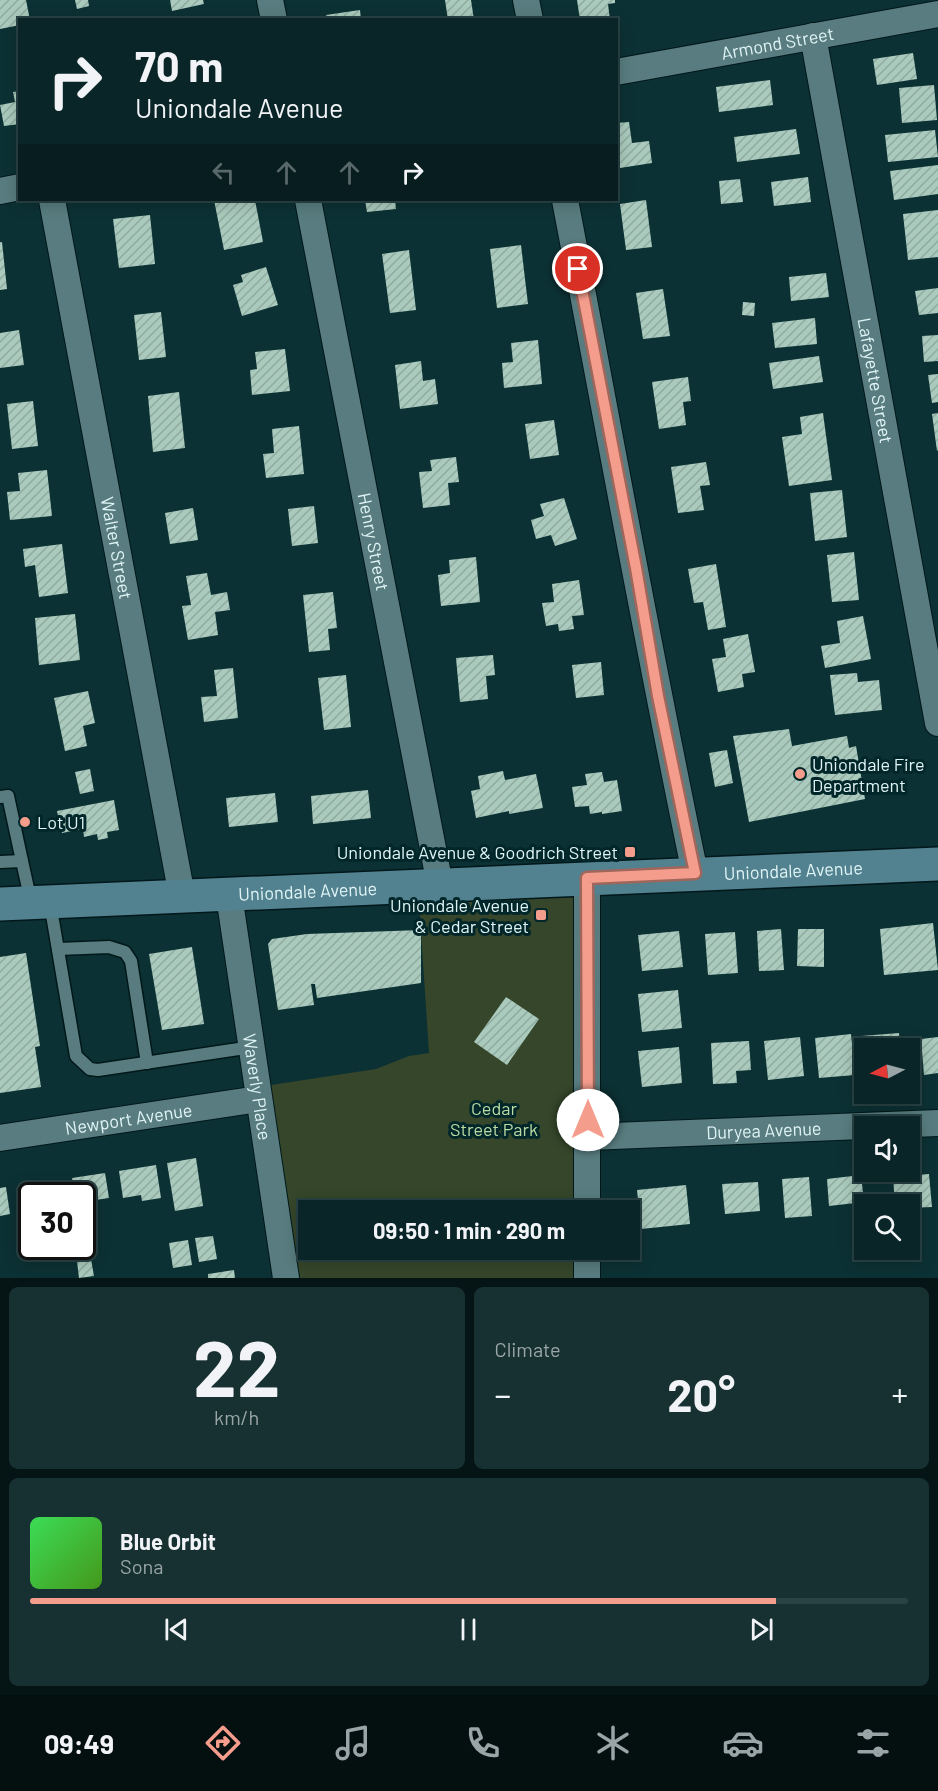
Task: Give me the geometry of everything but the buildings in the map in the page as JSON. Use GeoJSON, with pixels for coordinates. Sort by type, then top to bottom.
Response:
{"type":"FeatureCollection","features":[{"type":"Feature","properties":{"kind":"main road","name":"Uniondale Avenue"},"geometry":{"type":"LineString","coordinates":[[27,902],[938,864]]}},
{"type":"Feature","properties":{"kind":"street"},"geometry":{"type":"LineString","coordinates":[[270,0],[274,18]]}},
{"type":"Feature","properties":{"kind":"street"},"geometry":{"type":"LineString","coordinates":[[526,0],[530,18]]}},
{"type":"Feature","properties":{"kind":"street","name":"Armond Street"},"geometry":{"type":"LineString","coordinates":[[618,72],[938,14]]}},
{"type":"Feature","properties":{"kind":"street","name":"Lafayette Street"},"geometry":{"type":"LineString","coordinates":[[813,36],[938,723]]}},
{"type":"Feature","properties":{"kind":"street"},"geometry":{"type":"LineString","coordinates":[[0,191],[18,187]]}},
{"type":"Feature","properties":{"kind":"street","name":"Walter Street"},"geometry":{"type":"LineString","coordinates":[[52,201],[182,896]]}},
{"type":"Feature","properties":{"kind":"street","name":"Henry Street"},"geometry":{"type":"LineString","coordinates":[[309,201],[440,885]]}},
{"type":"Feature","properties":{"kind":"street"},"geometry":{"type":"LineString","coordinates":[[565,201],[636,568],[658,696],[695,873]]}},
{"type":"Feature","properties":{"kind":"street"},"geometry":{"type":"LineString","coordinates":[[587,878],[587,1200]]}},
{"type":"Feature","properties":{"kind":"street","name":"Waverly Place"},"geometry":{"type":"LineString","coordinates":[[230,895],[286,1278]]}},
{"type":"Feature","properties":{"kind":"street","name":"Newport Avenue"},"geometry":{"type":"LineString","coordinates":[[0,1138],[260,1099]]}},
{"type":"Feature","properties":{"kind":"street","name":"Duryea Avenue"},"geometry":{"type":"LineString","coordinates":[[588,1137],[938,1123]]}},
{"type":"Feature","properties":{"kind":"street"},"geometry":{"type":"LineString","coordinates":[[587,1260],[587,1278]]}},
{"type":"Feature","properties":{"kind":"lane"},"geometry":{"type":"LineString","coordinates":[[0,797],[8,796],[22,861],[27,902],[58,949],[76,1056],[82,1064],[90,1070],[98,1070],[252,1047]]}},
{"type":"Feature","properties":{"kind":"lane"},"geometry":{"type":"LineString","coordinates":[[0,862],[22,861]]}},
{"type":"Feature","properties":{"kind":"lane"},"geometry":{"type":"LineString","coordinates":[[58,949],[109,947],[125,952],[131,960],[147,1063]]}},
{"type":"Feature","properties":{"kind":"green space","name":"Cedar Street Park"},"geometry":{"type":"Polygon","coordinates":[[[587,878],[587,1200],[298,1200],[298,1260],[587,1260],[587,1278],[286,1278],[258,1087],[376,1069],[409,1056],[429,1053],[418,886],[587,878]]]}},
{"type":"Feature","properties":{"kind":"place","name":"Uniondale Fire Department"},"geometry":{"type":"Point","coordinates":[800,774]}},
{"type":"Feature","properties":{"kind":"place","name":"Lot U1"},"geometry":{"type":"Point","coordinates":[25,822]}},
{"type":"Feature","properties":{"kind":"place","name":"Uniondale Avenue & Goodrich Street"},"geometry":{"type":"Point","coordinates":[630,852]}},
{"type":"Feature","properties":{"kind":"place","name":"Uniondale Avenue & Cedar Street"},"geometry":{"type":"Point","coordinates":[541,915]}},
{"type":"Feature","properties":{"kind":"route"},"geometry":{"type":"LineString","coordinates":[[578,269],[636,568],[658,696],[695,873],[587,878],[588,1120]]}}]}
